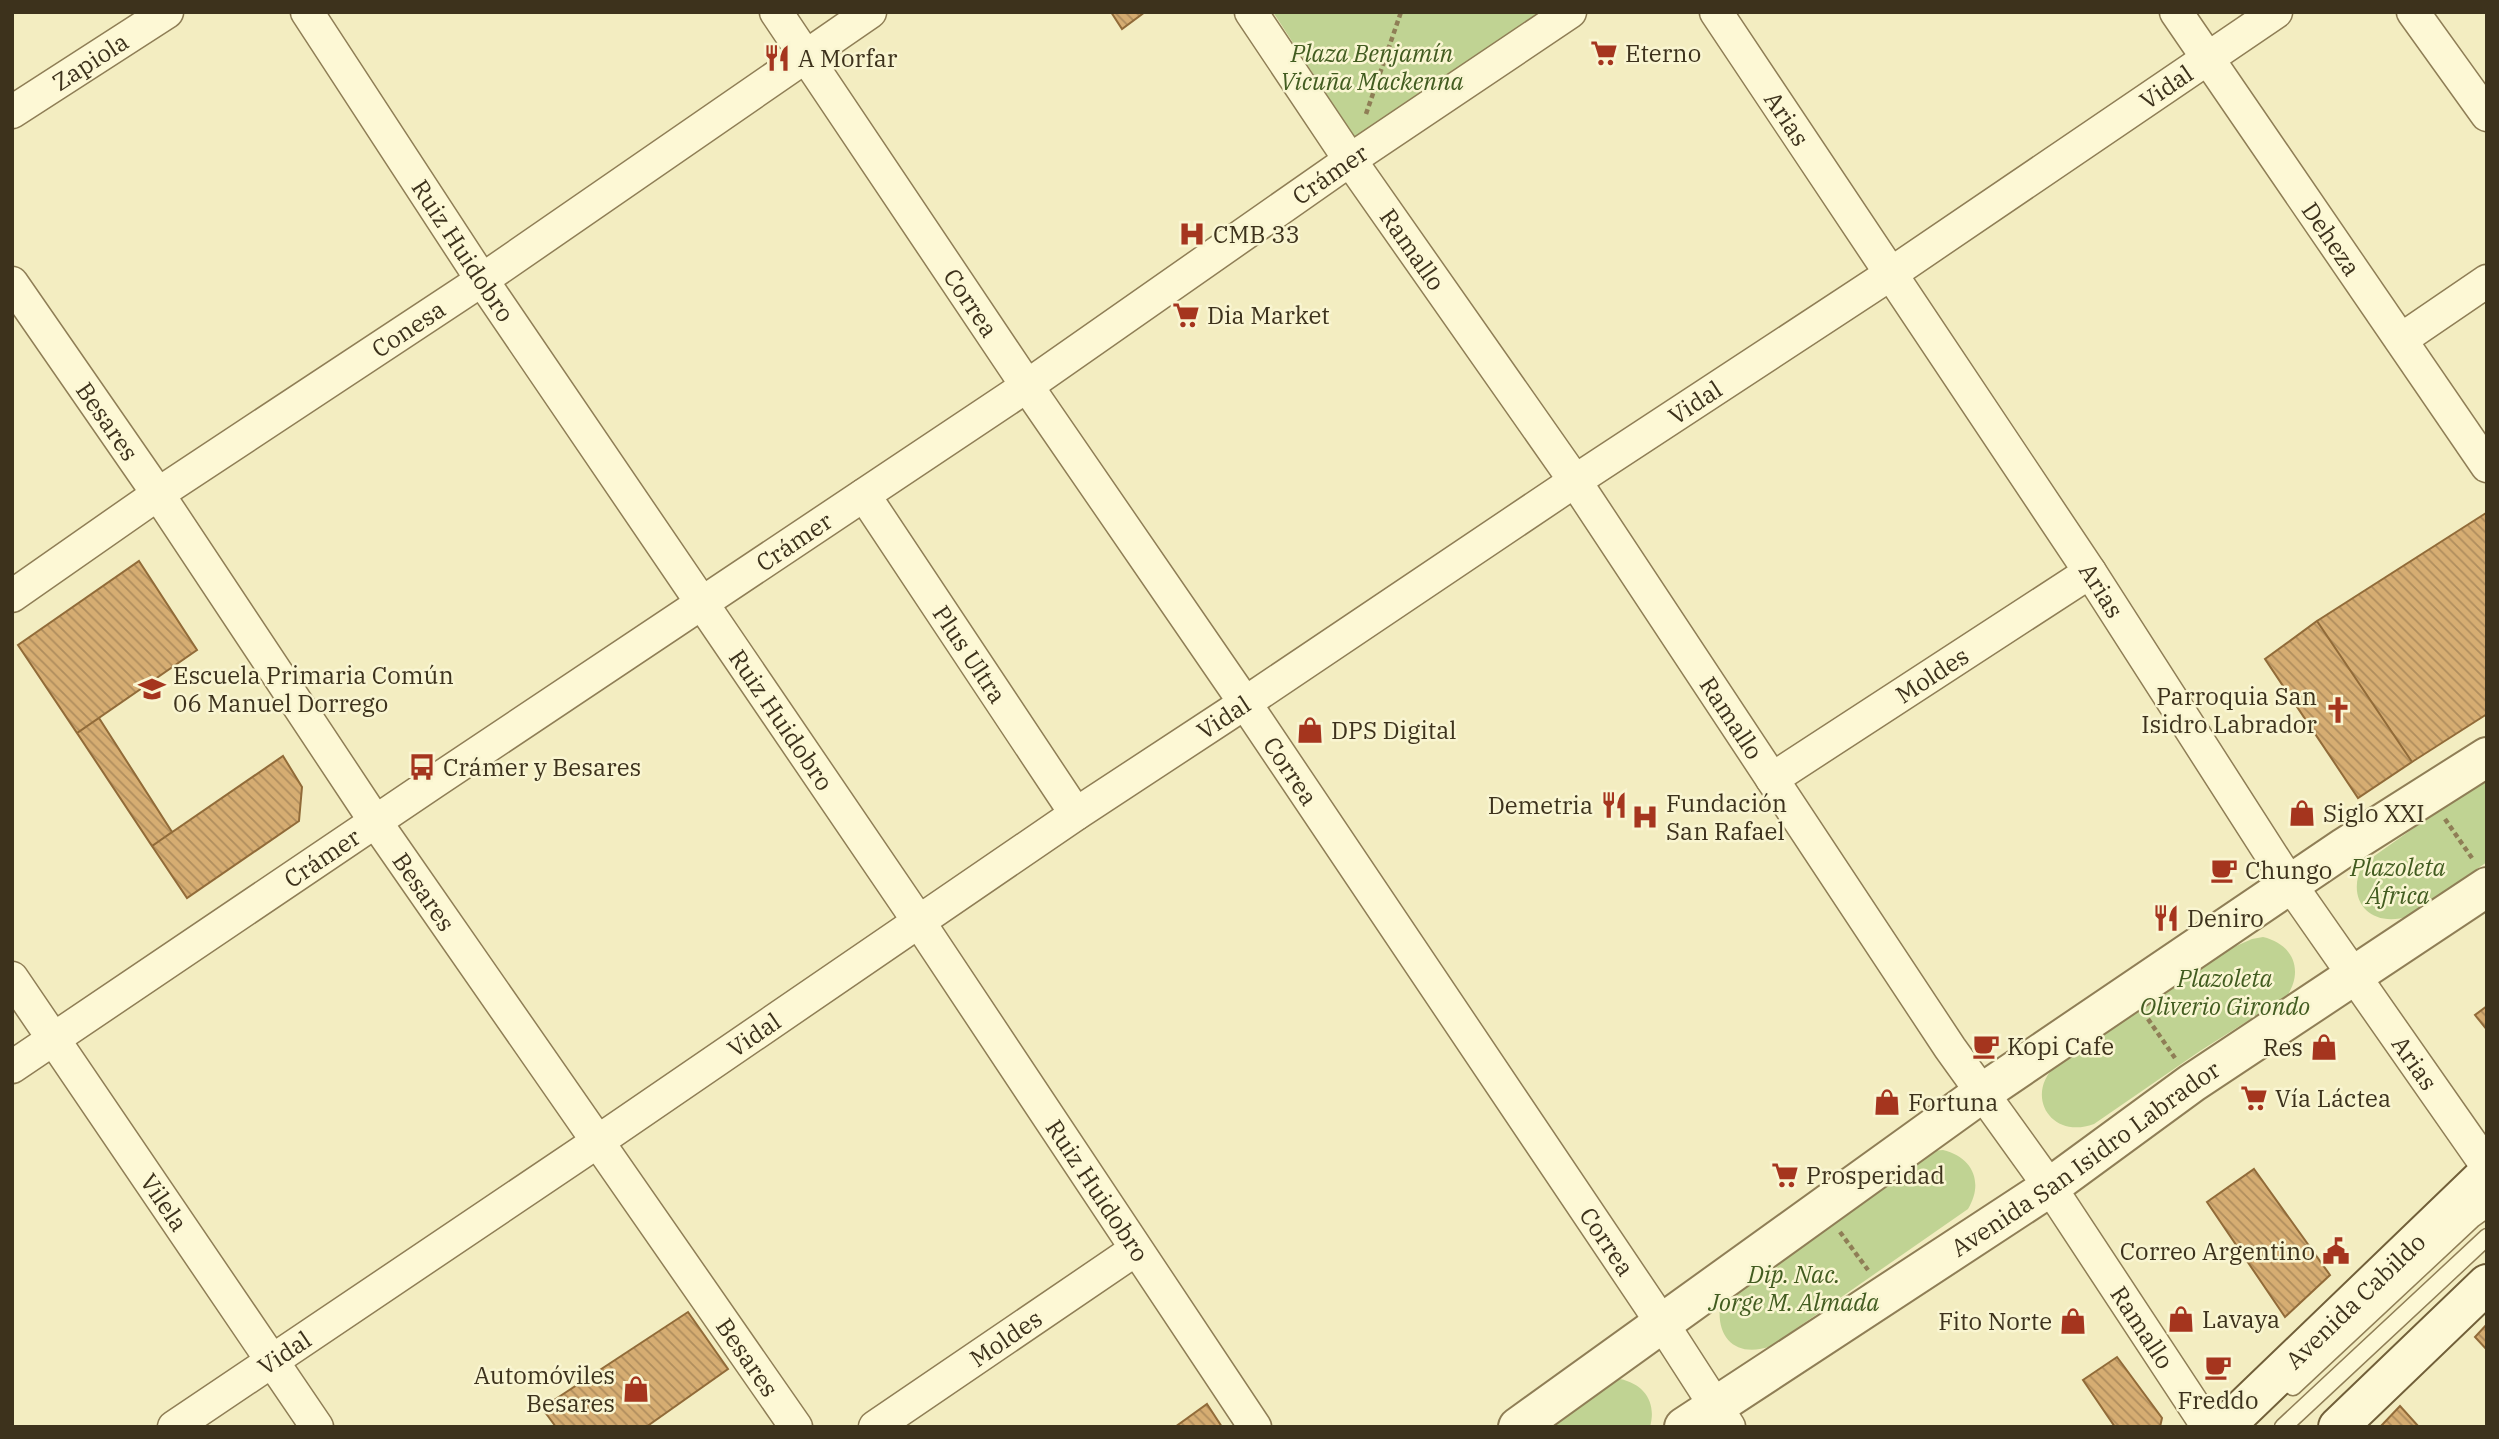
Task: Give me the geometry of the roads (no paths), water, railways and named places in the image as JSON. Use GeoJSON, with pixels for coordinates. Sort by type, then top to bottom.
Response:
{"type":"FeatureCollection","features":[{"type":"Feature","properties":{"kind":"street","name":"Zapiola"},"geometry":{"type":"LineString","coordinates":[[12,112],[167,12]]}},
{"type":"Feature","properties":{"kind":"street","name":"Ruiz Huidobro"},"geometry":{"type":"LineString","coordinates":[[307,12],[481,280],[919,922],[1255,1427]]}},
{"type":"Feature","properties":{"kind":"street","name":"Correa"},"geometry":{"type":"LineString","coordinates":[[776,12],[1027,386],[1245,703],[1722,1416]]}},
{"type":"Feature","properties":{"kind":"street","name":"Conesa"},"geometry":{"type":"LineString","coordinates":[[12,596],[158,494],[481,280],[870,12]]}},
{"type":"Feature","properties":{"kind":"street","name":"Ramallo"},"geometry":{"type":"LineString","coordinates":[[1251,12],[1350,160],[1574,481],[2208,1427]]}},
{"type":"Feature","properties":{"kind":"street","name":"Crámer"},"geometry":{"type":"LineString","coordinates":[[12,1067],[1027,386],[1350,160],[1570,12]]}},
{"type":"Feature","properties":{"kind":"street","name":"Arias"},"geometry":{"type":"LineString","coordinates":[[1716,12],[2090,572],[2290,884],[2487,1166]]}},
{"type":"Feature","properties":{"kind":"street","name":"Deheza"},"geometry":{"type":"LineString","coordinates":[[2176,12],[2487,466]]}},
{"type":"Feature","properties":{"kind":"street","name":"Vidal"},"geometry":{"type":"LineString","coordinates":[[174,1427],[1076,814],[1574,481],[1892,273],[2276,12]]}},
{"type":"Feature","properties":{"kind":"street"},"geometry":{"type":"LineString","coordinates":[[2413,12],[2487,115]]}},
{"type":"Feature","properties":{"kind":"street"},"geometry":{"type":"LineString","coordinates":[[2402,339],[2487,281]]}},
{"type":"Feature","properties":{"kind":"street","name":"Besares"},"geometry":{"type":"LineString","coordinates":[[12,283],[158,494],[375,821],[796,1427]]}},
{"type":"Feature","properties":{"kind":"street","name":"Plus Ultra"},"geometry":{"type":"LineString","coordinates":[[864,495],[1076,814]]}},
{"type":"Feature","properties":{"kind":"street","name":"Moldes"},"geometry":{"type":"LineString","coordinates":[[1772,779],[2090,572]]}},
{"type":"Feature","properties":{"kind":"street"},"geometry":{"type":"LineString","coordinates":[[1518,1427],[1982,1093],[2290,884],[2487,757]]}},
{"type":"Feature","properties":{"kind":"street","name":"Avenida San Isidro Labrador"},"geometry":{"type":"LineString","coordinates":[[1684,1427],[1722,1416],[1885,1293],[2050,1188],[2192,1083],[2354,976],[2483,878]]}},
{"type":"Feature","properties":{"kind":"street","name":"Vilela"},"geometry":{"type":"LineString","coordinates":[[12,978],[317,1427]]}},
{"type":"Feature","properties":{"kind":"street","name":"Avenida Cabildo"},"geometry":{"type":"LineString","coordinates":[[2224,1427],[2487,1174]]}},
{"type":"Feature","properties":{"kind":"street","name":"Moldes"},"geometry":{"type":"LineString","coordinates":[[875,1427],[1135,1250]]}},
{"type":"Feature","properties":{"kind":"street"},"geometry":{"type":"LineString","coordinates":[[2338,1427],[2487,1284]]}},
{"type":"Feature","properties":{"kind":"lane"},"geometry":{"type":"LineString","coordinates":[[2284,1396],[2473,1219],[2487,1209]]}},
{"type":"Feature","properties":{"kind":"lane"},"geometry":{"type":"LineString","coordinates":[[2283,1427],[2487,1237]]}},
{"type":"Feature","properties":{"kind":"place","name":"Eterno"},"geometry":{"type":"Point","coordinates":[1604,53]}},
{"type":"Feature","properties":{"kind":"place","name":"A Morfar"},"geometry":{"type":"Point","coordinates":[777,58]}},
{"type":"Feature","properties":{"kind":"place","name":"CMB 33"},"geometry":{"type":"Point","coordinates":[1192,234]}},
{"type":"Feature","properties":{"kind":"place","name":"Dia Market"},"geometry":{"type":"Point","coordinates":[1186,315]}},
{"type":"Feature","properties":{"kind":"place","name":"Escuela Primaria Común 06 Manuel Dorrego"},"geometry":{"type":"Point","coordinates":[152,689]}},
{"type":"Feature","properties":{"kind":"place","name":"Parroquia San Isidro Labrador"},"geometry":{"type":"Point","coordinates":[2338,710]}},
{"type":"Feature","properties":{"kind":"place","name":"DPS Digital"},"geometry":{"type":"Point","coordinates":[1310,730]}},
{"type":"Feature","properties":{"kind":"place","name":"Crámer y Besares"},"geometry":{"type":"Point","coordinates":[422,767]}},
{"type":"Feature","properties":{"kind":"place","name":"Demetria"},"geometry":{"type":"Point","coordinates":[1614,805]}},
{"type":"Feature","properties":{"kind":"place","name":"Siglo XXI"},"geometry":{"type":"Point","coordinates":[2302,813]}},
{"type":"Feature","properties":{"kind":"place","name":"Fundación San Rafael"},"geometry":{"type":"Point","coordinates":[1645,817]}},
{"type":"Feature","properties":{"kind":"place","name":"Chungo"},"geometry":{"type":"Point","coordinates":[2224,870]}},
{"type":"Feature","properties":{"kind":"place","name":"Deniro"},"geometry":{"type":"Point","coordinates":[2166,918]}},
{"type":"Feature","properties":{"kind":"place","name":"Kopi Cafe"},"geometry":{"type":"Point","coordinates":[1986,1046]}},
{"type":"Feature","properties":{"kind":"place","name":"Res"},"geometry":{"type":"Point","coordinates":[2324,1047]}},
{"type":"Feature","properties":{"kind":"place","name":"Vía Láctea"},"geometry":{"type":"Point","coordinates":[2254,1098]}},
{"type":"Feature","properties":{"kind":"place","name":"Fortuna"},"geometry":{"type":"Point","coordinates":[1887,1102]}},
{"type":"Feature","properties":{"kind":"place","name":"Prosperidad"},"geometry":{"type":"Point","coordinates":[1785,1175]}},
{"type":"Feature","properties":{"kind":"place","name":"Correo Argentino"},"geometry":{"type":"Point","coordinates":[2336,1251]}},
{"type":"Feature","properties":{"kind":"place","name":"Lavaya"},"geometry":{"type":"Point","coordinates":[2181,1319]}},
{"type":"Feature","properties":{"kind":"place","name":"Fito Norte"},"geometry":{"type":"Point","coordinates":[2073,1321]}},
{"type":"Feature","properties":{"kind":"place","name":"Freddo"},"geometry":{"type":"Point","coordinates":[2218,1367]}},
{"type":"Feature","properties":{"kind":"place","name":"Automóviles Besares"},"geometry":{"type":"Point","coordinates":[636,1389]}},
{"type":"Feature","properties":{"kind":"park label","name":"Plaza Benjamín Vicuña Mackenna"},"geometry":{"type":"Point","coordinates":[1372,67]}},
{"type":"Feature","properties":{"kind":"park label","name":"Plazoleta África"},"geometry":{"type":"Point","coordinates":[2398,881]}},
{"type":"Feature","properties":{"kind":"park label","name":"Plazoleta Oliverio Girondo"},"geometry":{"type":"Point","coordinates":[2225,992]}},
{"type":"Feature","properties":{"kind":"park label","name":"Dip. Nac. Jorge M. Almada"},"geometry":{"type":"Point","coordinates":[1794,1288]}}]}
